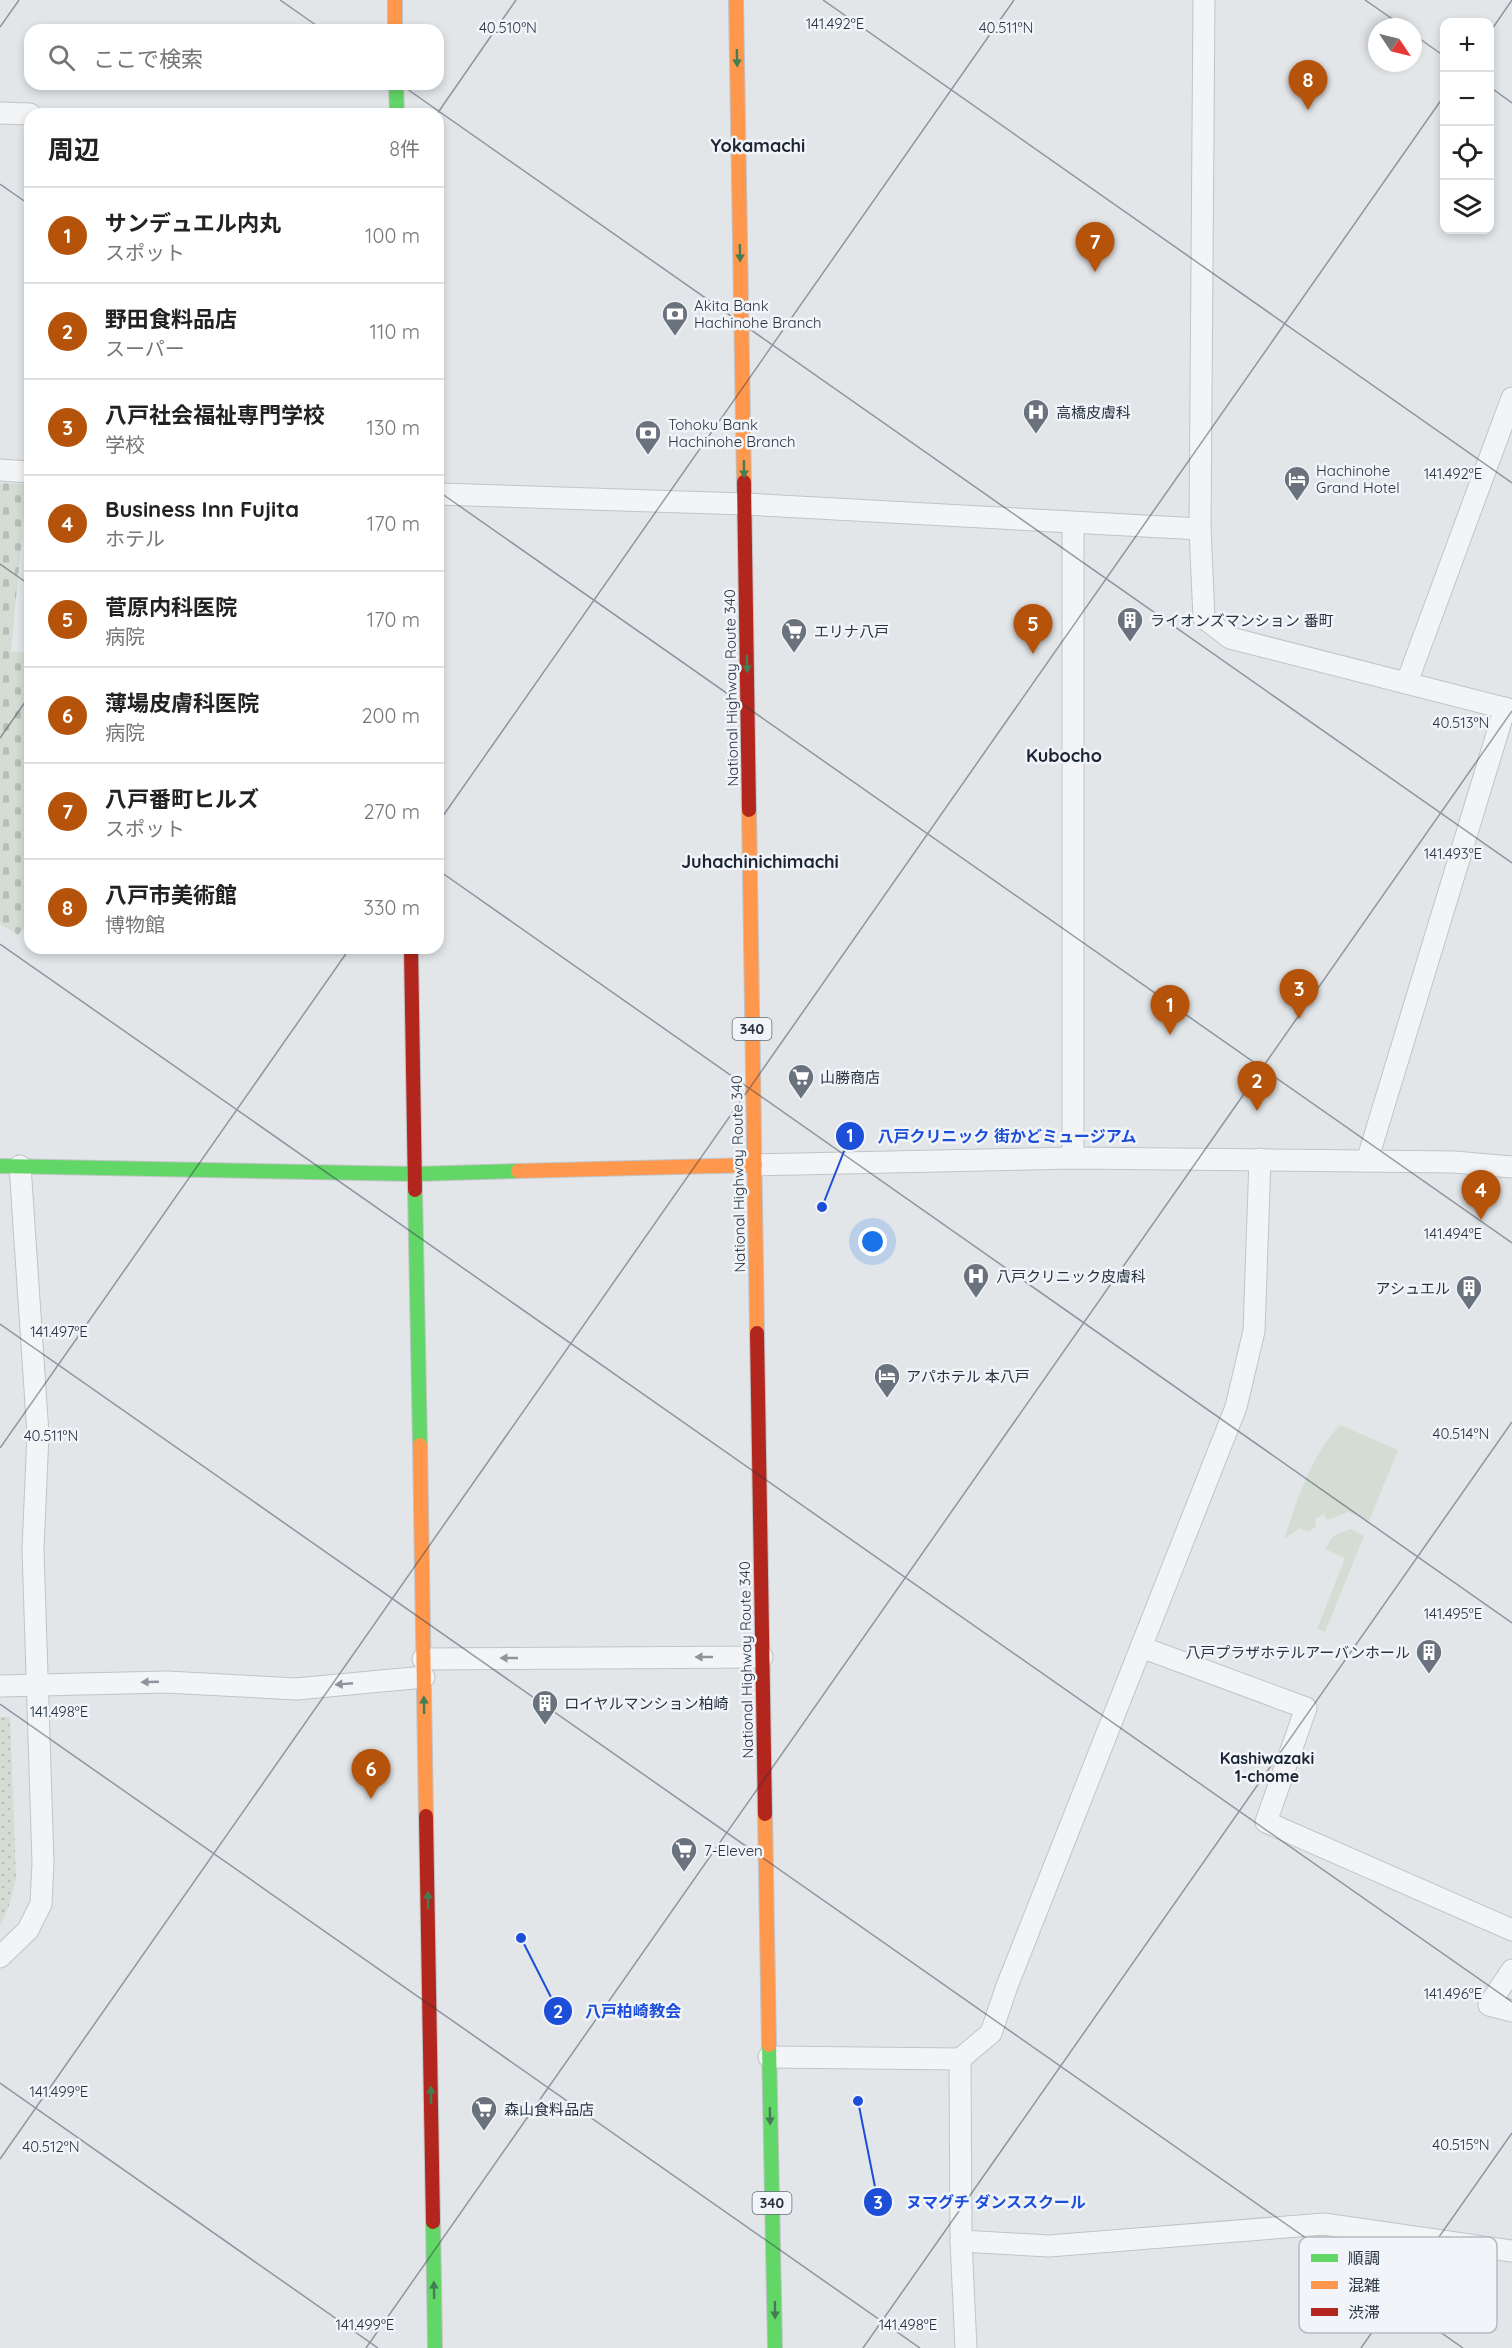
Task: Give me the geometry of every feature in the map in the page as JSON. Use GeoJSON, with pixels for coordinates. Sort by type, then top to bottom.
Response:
{"type":"FeatureCollection","features":[{"type":"Feature","properties":{"kind":"main road"},"geometry":{"type":"LineString","coordinates":[[395,0],[395,24]]}},
{"type":"Feature","properties":{"kind":"main road","name":"National Highway Route 340"},"geometry":{"type":"LineString","coordinates":[[736,0],[775,2348]]}},
{"type":"Feature","properties":{"kind":"main road"},"geometry":{"type":"LineString","coordinates":[[396,90],[397,108]]}},
{"type":"Feature","properties":{"kind":"main road"},"geometry":{"type":"LineString","coordinates":[[411,954],[435,2348]]}},
{"type":"Feature","properties":{"kind":"main road"},"geometry":{"type":"LineString","coordinates":[[10,1166],[415,1174],[755,1165]]}},
{"type":"Feature","properties":{"kind":"street"},"geometry":{"type":"LineString","coordinates":[[1204,0],[1200,529],[1204,618],[1230,638],[1508,709],[1367,1161]]}},
{"type":"Feature","properties":{"kind":"street"},"geometry":{"type":"LineString","coordinates":[[0,113],[24,114]]}},
{"type":"Feature","properties":{"kind":"street"},"geometry":{"type":"LineString","coordinates":[[1407,682],[1512,398]]}},
{"type":"Feature","properties":{"kind":"street"},"geometry":{"type":"LineString","coordinates":[[0,470],[24,472]]}},
{"type":"Feature","properties":{"kind":"street"},"geometry":{"type":"LineString","coordinates":[[444,494],[744,504],[1200,529]]}},
{"type":"Feature","properties":{"kind":"street"},"geometry":{"type":"LineString","coordinates":[[1073,523],[1073,1158]]}},
{"type":"Feature","properties":{"kind":"street"},"geometry":{"type":"LineString","coordinates":[[755,1165],[1073,1158],[1454,1162],[1512,1167]]}},
{"type":"Feature","properties":{"kind":"street"},"geometry":{"type":"LineString","coordinates":[[769,2057],[960,2059],[991,2033],[1007,1986],[1236,1407],[1254,1331],[1260,1159]]}},
{"type":"Feature","properties":{"kind":"street"},"geometry":{"type":"LineString","coordinates":[[0,1957],[28,1930],[41,1904],[43,1863],[33,1549],[38,1434],[10,1166]]}},
{"type":"Feature","properties":{"kind":"street"},"geometry":{"type":"LineString","coordinates":[[1141,1647],[1306,1708],[1266,1822],[1512,1930]]}},
{"type":"Feature","properties":{"kind":"street"},"geometry":{"type":"LineString","coordinates":[[0,1686],[166,1682],[296,1689],[423,1668],[762,1657]]}},
{"type":"Feature","properties":{"kind":"street"},"geometry":{"type":"LineString","coordinates":[[1512,1970],[1489,2005],[1512,2011]]}},
{"type":"Feature","properties":{"kind":"street"},"geometry":{"type":"LineString","coordinates":[[960,2059],[961,2241],[966,2348]]}},
{"type":"Feature","properties":{"kind":"street"},"geometry":{"type":"LineString","coordinates":[[961,2241],[1049,2246],[1324,2224],[1415,2237]]}},
{"type":"Feature","properties":{"kind":"street"},"geometry":{"type":"LineString","coordinates":[[1497,2249],[1512,2251]]}},
{"type":"Feature","properties":{"kind":"green space"},"geometry":{"type":"Polygon","coordinates":[[[0,483],[24,484],[24,515],[11,651],[24,652],[24,928],[18,935],[0,924],[0,483]]]}},
{"type":"Feature","properties":{"kind":"green space"},"geometry":{"type":"Polygon","coordinates":[[[1340,1425],[1398,1450],[1369,1521],[1349,1512],[1327,1520],[1324,1514],[1315,1519],[1316,1526],[1308,1532],[1300,1528],[1284,1539],[1313,1464],[1340,1425]]]}},
{"type":"Feature","properties":{"kind":"green space"},"geometry":{"type":"Polygon","coordinates":[[[1350,1529],[1364,1536],[1325,1632],[1317,1629],[1345,1558],[1325,1549],[1333,1536],[1350,1529]]]}},
{"type":"Feature","properties":{"kind":"green space"},"geometry":{"type":"Polygon","coordinates":[[[0,1717],[10,1717],[16,1878],[9,1906],[0,1926],[0,1717]]]}},
{"type":"Feature","properties":{"kind":"traffic: fast"},"geometry":{"type":"LineString","coordinates":[[396,90],[397,108]]}},
{"type":"Feature","properties":{"kind":"traffic: fast"},"geometry":{"type":"LineString","coordinates":[[0,1166],[415,1174],[518,1171]]}},
{"type":"Feature","properties":{"kind":"traffic: fast"},"geometry":{"type":"LineString","coordinates":[[415,1190],[420,1445]]}},
{"type":"Feature","properties":{"kind":"traffic: fast"},"geometry":{"type":"LineString","coordinates":[[769,2045],[775,2348]]}},
{"type":"Feature","properties":{"kind":"traffic: fast"},"geometry":{"type":"LineString","coordinates":[[433,2222],[435,2348]]}},
{"type":"Feature","properties":{"kind":"traffic: slow"},"geometry":{"type":"LineString","coordinates":[[395,0],[395,24]]}},
{"type":"Feature","properties":{"kind":"traffic: slow"},"geometry":{"type":"LineString","coordinates":[[736,0],[744,482]]}},
{"type":"Feature","properties":{"kind":"traffic: slow"},"geometry":{"type":"LineString","coordinates":[[749,810],[757,1333]]}},
{"type":"Feature","properties":{"kind":"traffic: slow"},"geometry":{"type":"LineString","coordinates":[[518,1171],[755,1165]]}},
{"type":"Feature","properties":{"kind":"traffic: slow"},"geometry":{"type":"LineString","coordinates":[[420,1445],[426,1816]]}},
{"type":"Feature","properties":{"kind":"traffic: slow"},"geometry":{"type":"LineString","coordinates":[[765,1814],[769,2045]]}},
{"type":"Feature","properties":{"kind":"traffic: jam"},"geometry":{"type":"LineString","coordinates":[[744,482],[749,810]]}},
{"type":"Feature","properties":{"kind":"traffic: jam"},"geometry":{"type":"LineString","coordinates":[[411,954],[415,1190]]}},
{"type":"Feature","properties":{"kind":"traffic: jam"},"geometry":{"type":"LineString","coordinates":[[757,1333],[765,1814]]}},
{"type":"Feature","properties":{"kind":"traffic: jam"},"geometry":{"type":"LineString","coordinates":[[426,1816],[433,2222]]}},
{"type":"Feature","properties":{"kind":"place","name":"八戸市美術館"},"geometry":{"type":"Point","coordinates":[1308,110]}},
{"type":"Feature","properties":{"kind":"place","name":"八戸番町ヒルズ"},"geometry":{"type":"Point","coordinates":[1095,272]}},
{"type":"Feature","properties":{"kind":"place","name":"Akita Bank Hachinohe Branch"},"geometry":{"type":"Point","coordinates":[675,337]}},
{"type":"Feature","properties":{"kind":"place","name":"高橋皮膚科"},"geometry":{"type":"Point","coordinates":[1036,435]}},
{"type":"Feature","properties":{"kind":"place","name":"Tohoku Bank Hachinohe Branch"},"geometry":{"type":"Point","coordinates":[648,456]}},
{"type":"Feature","properties":{"kind":"place","name":"Hachinohe Grand Hotel"},"geometry":{"type":"Point","coordinates":[1297,502]}},
{"type":"Feature","properties":{"kind":"place","name":"ライオンズマンション 番町"},"geometry":{"type":"Point","coordinates":[1130,643]}},
{"type":"Feature","properties":{"kind":"place","name":"エリナ八戸"},"geometry":{"type":"Point","coordinates":[794,654]}},
{"type":"Feature","properties":{"kind":"place","name":"菅原内科医院"},"geometry":{"type":"Point","coordinates":[1033,654]}},
{"type":"Feature","properties":{"kind":"place","name":"八戸社会福祉専門学校"},"geometry":{"type":"Point","coordinates":[1299,1019]}},
{"type":"Feature","properties":{"kind":"place","name":"サンデュエル内丸"},"geometry":{"type":"Point","coordinates":[1170,1035]}},
{"type":"Feature","properties":{"kind":"place","name":"山勝商店"},"geometry":{"type":"Point","coordinates":[801,1100]}},
{"type":"Feature","properties":{"kind":"place","name":"野田食料品店"},"geometry":{"type":"Point","coordinates":[1257,1111]}},
{"type":"Feature","properties":{"kind":"place","name":"八戸クリニック 街かどミュージアム"},"geometry":{"type":"Point","coordinates":[822,1207]}},
{"type":"Feature","properties":{"kind":"place","name":"Business Inn Fujita"},"geometry":{"type":"Point","coordinates":[1481,1220]}},
{"type":"Feature","properties":{"kind":"place","name":"八戸クリニック皮膚科"},"geometry":{"type":"Point","coordinates":[976,1299]}},
{"type":"Feature","properties":{"kind":"place","name":"アシュエル"},"geometry":{"type":"Point","coordinates":[1469,1311]}},
{"type":"Feature","properties":{"kind":"place","name":"アパホテル 本八戸"},"geometry":{"type":"Point","coordinates":[887,1399]}},
{"type":"Feature","properties":{"kind":"place","name":"八戸プラザホテルアーバンホール"},"geometry":{"type":"Point","coordinates":[1429,1675]}},
{"type":"Feature","properties":{"kind":"place","name":"ロイヤルマンション柏崎"},"geometry":{"type":"Point","coordinates":[545,1726]}},
{"type":"Feature","properties":{"kind":"place","name":"薄場皮膚科医院"},"geometry":{"type":"Point","coordinates":[371,1799]}},
{"type":"Feature","properties":{"kind":"place","name":"7-Eleven"},"geometry":{"type":"Point","coordinates":[684,1873]}},
{"type":"Feature","properties":{"kind":"place","name":"八戸柏崎教会"},"geometry":{"type":"Point","coordinates":[521,1938]}},
{"type":"Feature","properties":{"kind":"place","name":"ヌマグチ ダンススクール"},"geometry":{"type":"Point","coordinates":[858,2101]}},
{"type":"Feature","properties":{"kind":"place","name":"森山食料品店"},"geometry":{"type":"Point","coordinates":[484,2132]}},
{"type":"Feature","properties":{"kind":"district","name":"Yokamachi"},"geometry":{"type":"Point","coordinates":[758,145]}},
{"type":"Feature","properties":{"kind":"district","name":"Kubocho"},"geometry":{"type":"Point","coordinates":[1064,755]}},
{"type":"Feature","properties":{"kind":"district","name":"Juhachinichimachi"},"geometry":{"type":"Point","coordinates":[760,861]}},
{"type":"Feature","properties":{"kind":"district","name":"Kashiwazaki 1-chome"},"geometry":{"type":"Point","coordinates":[1267,1767]}}]}
